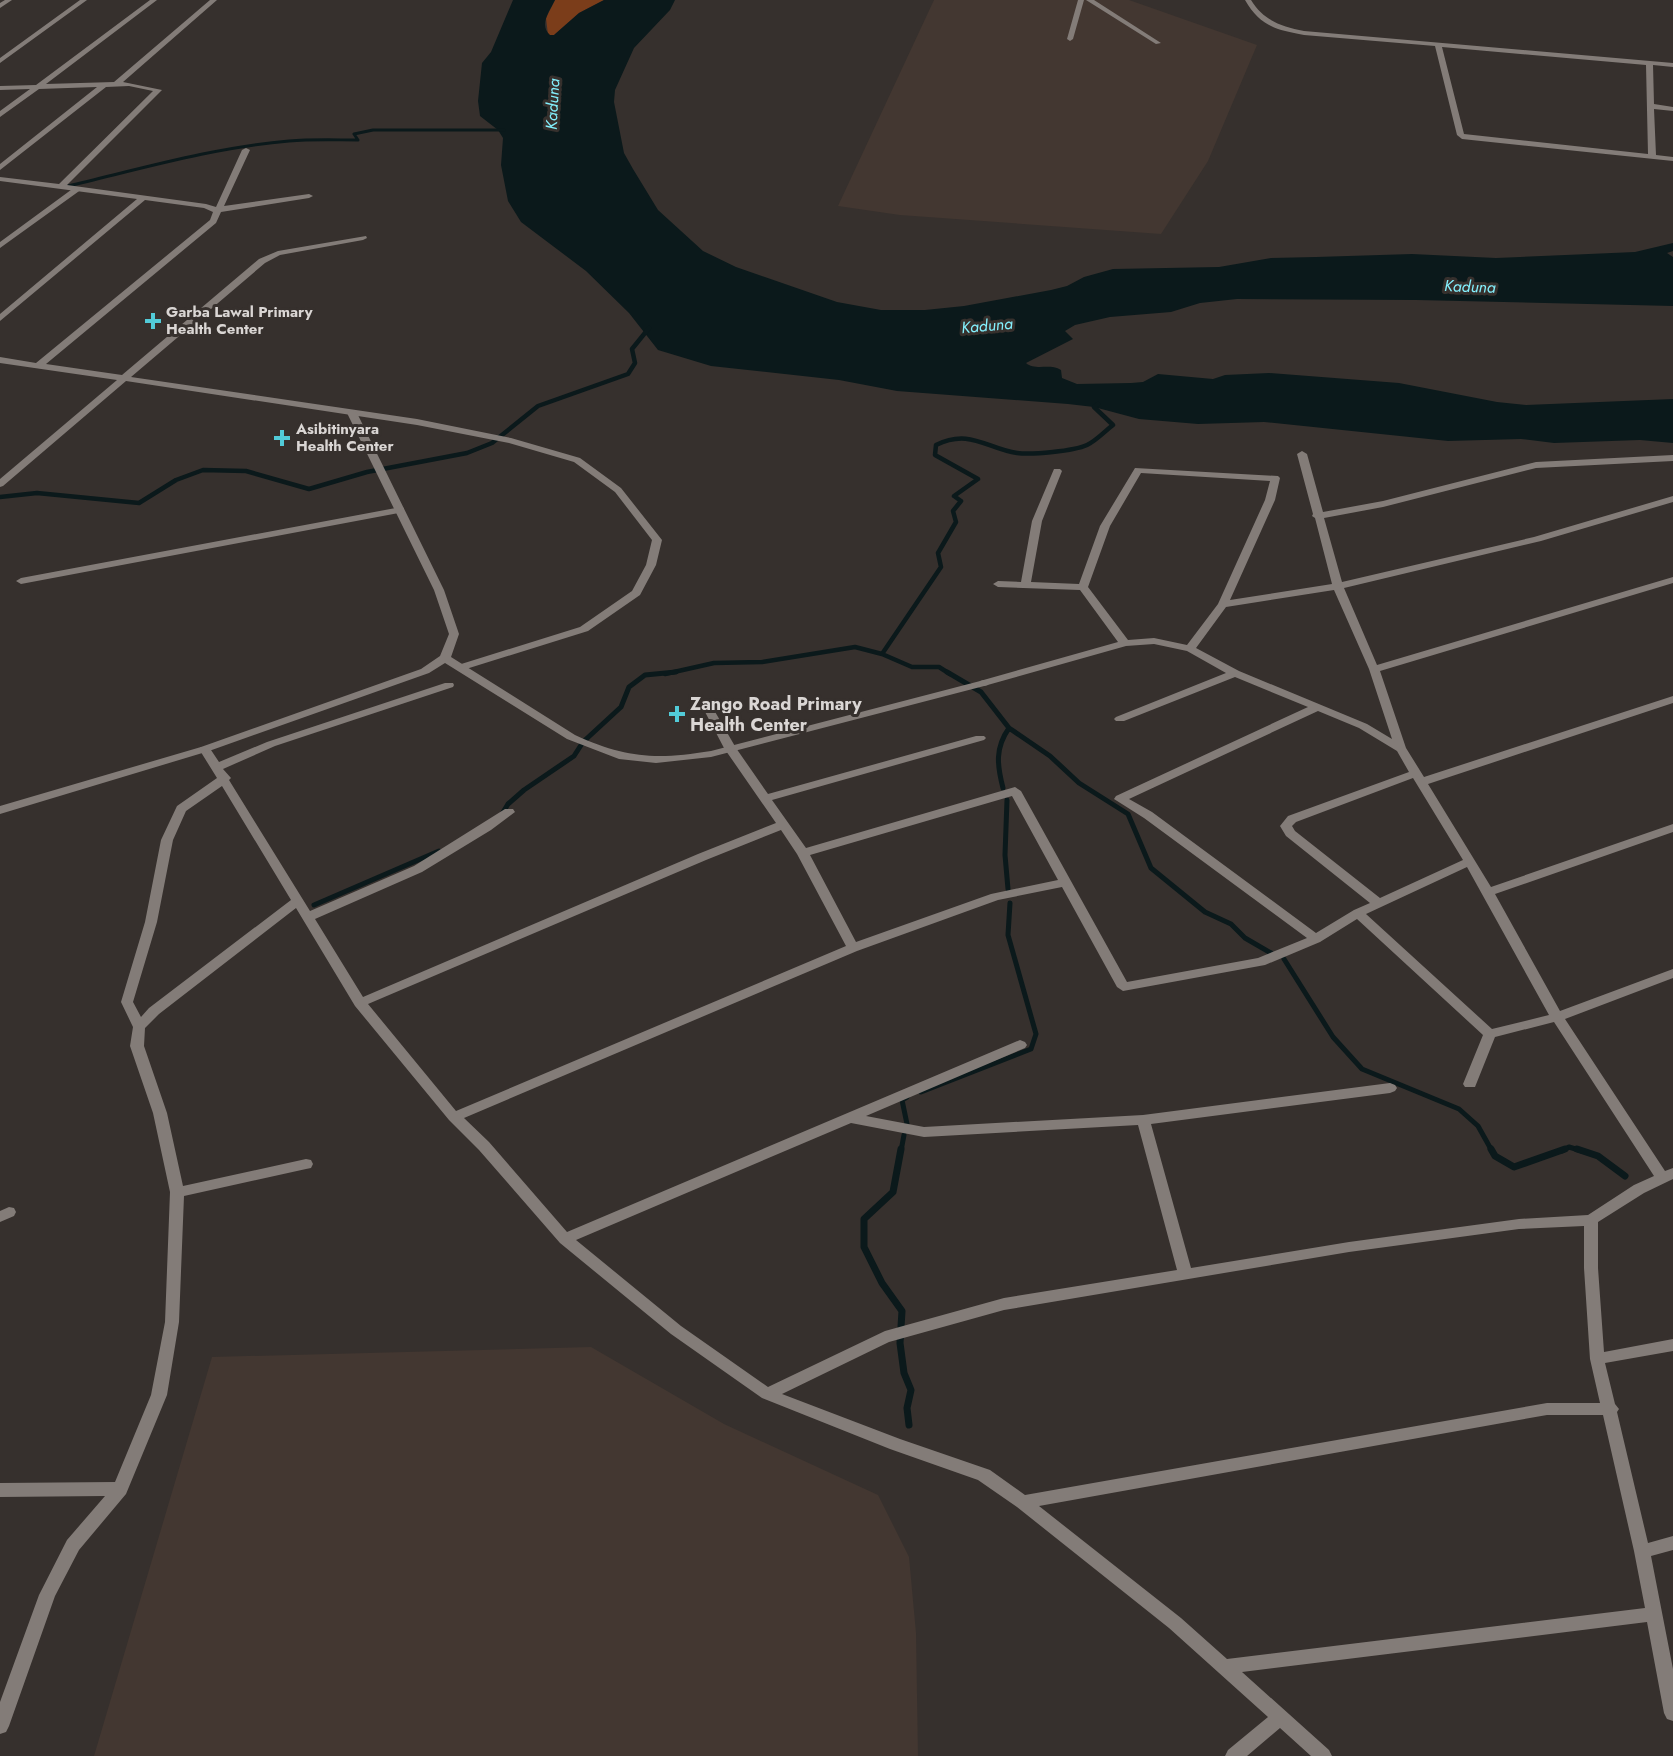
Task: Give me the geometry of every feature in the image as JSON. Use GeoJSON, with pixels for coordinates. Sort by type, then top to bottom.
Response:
{"type":"FeatureCollection","features":[{"type":"Feature","properties":{"kind":"street"},"geometry":{"type":"LineString","coordinates":[[0,6],[9,0]]}},
{"type":"Feature","properties":{"kind":"street"},"geometry":{"type":"LineString","coordinates":[[0,61],[84,0]]}},
{"type":"Feature","properties":{"kind":"street"},"geometry":{"type":"LineString","coordinates":[[0,115],[154,0]]}},
{"type":"Feature","properties":{"kind":"street"},"geometry":{"type":"LineString","coordinates":[[116,84],[214,0]]}},
{"type":"Feature","properties":{"kind":"street"},"geometry":{"type":"LineString","coordinates":[[1070,39],[1081,0]]}},
{"type":"Feature","properties":{"kind":"street"},"geometry":{"type":"LineString","coordinates":[[1089,0],[1158,43]]}},
{"type":"Feature","properties":{"kind":"street"},"geometry":{"type":"LineString","coordinates":[[1248,0],[1258,17],[1286,30],[1438,46],[1673,65]]}},
{"type":"Feature","properties":{"kind":"street"},"geometry":{"type":"LineString","coordinates":[[1438,46],[1461,135],[1465,137],[1673,159]]}},
{"type":"Feature","properties":{"kind":"street"},"geometry":{"type":"LineString","coordinates":[[0,50],[15,51]]}},
{"type":"Feature","properties":{"kind":"street"},"geometry":{"type":"LineString","coordinates":[[1650,63],[1652,157]]}},
{"type":"Feature","properties":{"kind":"street"},"geometry":{"type":"LineString","coordinates":[[0,88],[116,84],[158,90],[62,186]]}},
{"type":"Feature","properties":{"kind":"street"},"geometry":{"type":"LineString","coordinates":[[0,168],[104,85]]}},
{"type":"Feature","properties":{"kind":"street"},"geometry":{"type":"LineString","coordinates":[[1651,106],[1673,109]]}},
{"type":"Feature","properties":{"kind":"street"},"geometry":{"type":"LineString","coordinates":[[39,365],[213,221],[216,210],[246,150]]}},
{"type":"Feature","properties":{"kind":"street"},"geometry":{"type":"LineString","coordinates":[[2,181],[144,197],[206,206],[216,210],[309,196]]}},
{"type":"Feature","properties":{"kind":"street"},"geometry":{"type":"LineString","coordinates":[[0,246],[78,189]]}},
{"type":"Feature","properties":{"kind":"street"},"geometry":{"type":"LineString","coordinates":[[0,318],[144,197]]}},
{"type":"Feature","properties":{"kind":"street"},"geometry":{"type":"LineString","coordinates":[[0,484],[262,261],[289,251],[363,238]]}},
{"type":"Feature","properties":{"kind":"street"},"geometry":{"type":"LineString","coordinates":[[0,360],[124,377],[478,433],[577,460],[618,490],[657,540],[651,565],[636,593],[584,629],[462,667]]}},
{"type":"Feature","properties":{"kind":"street"},"geometry":{"type":"LineString","coordinates":[[0,810],[205,749],[425,671],[445,658],[454,634],[439,590],[352,413]]}},
{"type":"Feature","properties":{"kind":"street"},"geometry":{"type":"LineString","coordinates":[[767,1394],[885,1337],[1004,1304],[1185,1272],[1519,1224],[1591,1220],[1639,1189],[1667,1176],[1557,1017],[1488,892],[1401,749],[1374,669],[1338,586],[1317,516],[1302,454]]}},
{"type":"Feature","properties":{"kind":"street"},"geometry":{"type":"LineString","coordinates":[[1317,516],[1383,504],[1536,465],[1673,458]]}},
{"type":"Feature","properties":{"kind":"street"},"geometry":{"type":"LineString","coordinates":[[1083,587],[1105,526],[1138,470],[1275,478],[1270,500],[1223,604],[1190,649]]}},
{"type":"Feature","properties":{"kind":"street"},"geometry":{"type":"LineString","coordinates":[[1025,585],[1037,521],[1057,471]]}},
{"type":"Feature","properties":{"kind":"street"},"geometry":{"type":"LineString","coordinates":[[1223,604],[1338,586],[1537,539],[1673,499]]}},
{"type":"Feature","properties":{"kind":"street"},"geometry":{"type":"LineString","coordinates":[[21,581],[400,510]]}},
{"type":"Feature","properties":{"kind":"street"},"geometry":{"type":"LineString","coordinates":[[1374,669],[1673,580]]}},
{"type":"Feature","properties":{"kind":"street"},"geometry":{"type":"LineString","coordinates":[[998,584],[1083,587]]}},
{"type":"Feature","properties":{"kind":"street"},"geometry":{"type":"LineString","coordinates":[[1083,587],[1125,643]]}},
{"type":"Feature","properties":{"kind":"street"},"geometry":{"type":"LineString","coordinates":[[445,658],[571,737],[589,746],[644,762],[683,760],[984,683],[1125,643],[1154,641],[1190,649],[1235,673],[1363,726],[1401,749]]}},
{"type":"Feature","properties":{"kind":"street"},"geometry":{"type":"LineString","coordinates":[[1120,719],[1235,673]]}},
{"type":"Feature","properties":{"kind":"street"},"geometry":{"type":"LineString","coordinates":[[0,1726],[47,1594],[74,1545],[120,1489],[159,1395],[172,1322],[177,1192],[160,1113],[137,1046],[139,1027],[127,1002],[151,922],[167,840],[181,809],[221,773],[271,744],[449,685]]}},
{"type":"Feature","properties":{"kind":"street"},"geometry":{"type":"LineString","coordinates":[[1378,903],[1290,833],[1286,826],[1292,819],[1673,699]]}},
{"type":"Feature","properties":{"kind":"street"},"geometry":{"type":"LineString","coordinates":[[1316,939],[1148,815],[1120,799],[1318,707]]}},
{"type":"Feature","properties":{"kind":"street"},"geometry":{"type":"LineString","coordinates":[[709,710],[730,748],[803,853],[853,948]]}},
{"type":"Feature","properties":{"kind":"street"},"geometry":{"type":"LineString","coordinates":[[764,799],[980,738]]}},
{"type":"Feature","properties":{"kind":"street"},"geometry":{"type":"LineString","coordinates":[[205,749],[360,1003],[454,1117],[484,1146],[565,1239],[676,1330],[767,1394],[895,1444],[984,1475],[1023,1502],[1175,1623],[1323,1756]]}},
{"type":"Feature","properties":{"kind":"street"},"geometry":{"type":"LineString","coordinates":[[803,853],[1015,791],[1123,987],[1261,962],[1316,939],[1378,903],[1469,862]]}},
{"type":"Feature","properties":{"kind":"street"},"geometry":{"type":"LineString","coordinates":[[308,917],[418,869],[432,858],[483,831],[509,812]]}},
{"type":"Feature","properties":{"kind":"street"},"geometry":{"type":"LineString","coordinates":[[360,1003],[702,856],[782,825]]}},
{"type":"Feature","properties":{"kind":"street"},"geometry":{"type":"LineString","coordinates":[[1488,892],[1673,828]]}},
{"type":"Feature","properties":{"kind":"street"},"geometry":{"type":"LineString","coordinates":[[454,1117],[853,948],[995,897],[1066,882]]}},
{"type":"Feature","properties":{"kind":"street"},"geometry":{"type":"LineString","coordinates":[[139,1027],[154,1011],[298,901]]}},
{"type":"Feature","properties":{"kind":"street"},"geometry":{"type":"LineString","coordinates":[[1359,913],[1490,1034]]}},
{"type":"Feature","properties":{"kind":"street"},"geometry":{"type":"LineString","coordinates":[[1490,1034],[1557,1017],[1673,973]]}},
{"type":"Feature","properties":{"kind":"street"},"geometry":{"type":"LineString","coordinates":[[1470,1084],[1490,1034]]}},
{"type":"Feature","properties":{"kind":"street"},"geometry":{"type":"LineString","coordinates":[[565,1239],[1020,1045]]}},
{"type":"Feature","properties":{"kind":"street"},"geometry":{"type":"LineString","coordinates":[[851,1118],[924,1132],[1143,1120],[1390,1088]]}},
{"type":"Feature","properties":{"kind":"street"},"geometry":{"type":"LineString","coordinates":[[1143,1120],[1185,1272]]}},
{"type":"Feature","properties":{"kind":"street"},"geometry":{"type":"LineString","coordinates":[[177,1192],[306,1164]]}},
{"type":"Feature","properties":{"kind":"street"},"geometry":{"type":"LineString","coordinates":[[1591,1220],[1591,1268],[1597,1359],[1611,1409],[1642,1551],[1673,1713]]}},
{"type":"Feature","properties":{"kind":"street"},"geometry":{"type":"LineString","coordinates":[[1597,1359],[1673,1345]]}},
{"type":"Feature","properties":{"kind":"street"},"geometry":{"type":"LineString","coordinates":[[1023,1502],[1547,1409],[1611,1409]]}},
{"type":"Feature","properties":{"kind":"street"},"geometry":{"type":"LineString","coordinates":[[0,1490],[120,1489]]}},
{"type":"Feature","properties":{"kind":"street"},"geometry":{"type":"LineString","coordinates":[[1642,1551],[1673,1543]]}},
{"type":"Feature","properties":{"kind":"street"},"geometry":{"type":"LineString","coordinates":[[1223,1667],[1655,1614]]}},
{"type":"Feature","properties":{"kind":"street"},"geometry":{"type":"LineString","coordinates":[[1234,1756],[1280,1718]]}},
{"type":"Feature","properties":{"kind":"shaded area"},"geometry":{"type":"Polygon","coordinates":[[[555,0],[604,0],[579,13],[554,35],[548,35],[546,18],[555,0]]]}},
{"type":"Feature","properties":{"kind":"shaded area"},"geometry":{"type":"Polygon","coordinates":[[[934,0],[1129,0],[1257,45],[1208,161],[1161,234],[900,215],[838,206],[934,0]]]}},
{"type":"Feature","properties":{"kind":"shaded area"},"geometry":{"type":"Polygon","coordinates":[[[591,1347],[724,1424],[878,1495],[909,1557],[916,1633],[918,1756],[94,1756],[212,1357],[591,1347]]]}},
{"type":"Feature","properties":{"kind":"water","name":"Kaduna"},"geometry":{"type":"Polygon","coordinates":[[[513,0],[555,0],[545,23],[550,35],[554,35],[579,13],[604,0],[675,0],[670,10],[634,48],[615,90],[614,102],[624,153],[658,210],[703,251],[736,267],[837,302],[881,310],[925,310],[964,306],[1051,290],[1113,269],[1219,267],[1271,258],[1412,254],[1496,258],[1635,252],[1673,243],[1673,251],[1667,253],[1673,257],[1673,306],[1416,300],[1237,299],[1200,303],[1171,312],[1110,317],[1075,325],[1065,331],[1073,339],[1026,363],[1057,368],[1061,370],[1062,378],[1077,384],[1143,382],[1158,374],[1213,379],[1225,375],[1269,373],[1399,383],[1497,402],[1526,405],[1673,399],[1673,443],[1640,440],[1554,443],[1521,439],[1448,441],[1264,422],[1198,424],[1139,419],[1094,407],[897,391],[839,380],[711,366],[658,350],[629,313],[586,271],[521,222],[508,201],[501,165],[503,138],[498,130],[480,116],[478,101],[482,63],[491,52],[513,0]]]}},
{"type":"Feature","properties":{"kind":"waterway"},"geometry":{"type":"LineString","coordinates":[[68,186],[178,159],[261,144],[306,140],[358,140],[354,134],[373,130],[504,130]]}},
{"type":"Feature","properties":{"kind":"waterway"},"geometry":{"type":"LineString","coordinates":[[0,497],[37,493],[139,503],[176,480],[203,470],[246,471],[309,489],[367,472],[467,453],[492,443],[538,406],[628,374],[635,363],[632,349],[649,328]]}},
{"type":"Feature","properties":{"kind":"waterway"},"geometry":{"type":"LineString","coordinates":[[882,654],[941,567],[938,553],[956,522],[953,511],[961,501],[954,496],[978,479],[935,455],[936,445],[948,440],[969,439],[1017,453],[1053,452],[1081,447],[1094,441],[1113,425],[1094,407],[1098,404]]}},
{"type":"Feature","properties":{"kind":"waterway"},"geometry":{"type":"LineString","coordinates":[[672,672],[714,663],[762,662],[855,647],[882,654]]}},
{"type":"Feature","properties":{"kind":"waterway"},"geometry":{"type":"LineString","coordinates":[[882,654],[912,667],[939,667],[950,674]]}},
{"type":"Feature","properties":{"kind":"waterway"},"geometry":{"type":"LineString","coordinates":[[502,814],[508,804],[524,790],[574,756],[583,742],[621,707],[629,687],[645,675],[672,672]]}},
{"type":"Feature","properties":{"kind":"waterway"},"geometry":{"type":"LineString","coordinates":[[665,674],[672,672]]}},
{"type":"Feature","properties":{"kind":"waterway"},"geometry":{"type":"LineString","coordinates":[[947,672],[981,692],[1009,728]]}},
{"type":"Feature","properties":{"kind":"waterway"},"geometry":{"type":"LineString","coordinates":[[1003,788],[998,757],[1004,735],[1009,728]]}},
{"type":"Feature","properties":{"kind":"waterway"},"geometry":{"type":"LineString","coordinates":[[1009,728],[1050,756],[1079,783],[1128,814],[1151,868],[1205,912],[1231,924],[1245,938],[1271,953]]}},
{"type":"Feature","properties":{"kind":"waterway"},"geometry":{"type":"LineString","coordinates":[[1007,800],[1005,855],[1008,889]]}},
{"type":"Feature","properties":{"kind":"waterway"},"geometry":{"type":"LineString","coordinates":[[314,905],[439,851]]}},
{"type":"Feature","properties":{"kind":"waterway"},"geometry":{"type":"LineString","coordinates":[[921,1092],[1031,1049],[1036,1034],[1008,935],[1010,903]]}},
{"type":"Feature","properties":{"kind":"waterway"},"geometry":{"type":"LineString","coordinates":[[1284,959],[1333,1037],[1362,1069],[1459,1109],[1478,1126],[1492,1151]]}},
{"type":"Feature","properties":{"kind":"waterway"},"geometry":{"type":"LineString","coordinates":[[907,1097],[902,1100],[907,1124]]}},
{"type":"Feature","properties":{"kind":"waterway"},"geometry":{"type":"LineString","coordinates":[[901,1151],[904,1135]]}},
{"type":"Feature","properties":{"kind":"waterway"},"geometry":{"type":"LineString","coordinates":[[1562,1151],[1569,1147],[1582,1151]]}},
{"type":"Feature","properties":{"kind":"waterway"},"geometry":{"type":"LineString","coordinates":[[901,1149],[893,1192],[864,1219],[864,1247],[882,1283],[902,1311],[900,1343],[904,1373],[911,1390],[907,1408],[909,1425]]}},
{"type":"Feature","properties":{"kind":"waterway"},"geometry":{"type":"LineString","coordinates":[[1491,1149],[1495,1156],[1514,1167],[1565,1149]]}},
{"type":"Feature","properties":{"kind":"waterway"},"geometry":{"type":"LineString","coordinates":[[1577,1149],[1598,1156],[1625,1176]]}},
{"type":"Feature","properties":{"kind":"place","name":"Garba Lawal Primary Health Center"},"geometry":{"type":"Point","coordinates":[153,321]}},
{"type":"Feature","properties":{"kind":"place","name":"Asibitinyara Health Center"},"geometry":{"type":"Point","coordinates":[282,438]}},
{"type":"Feature","properties":{"kind":"place","name":"Zango Road Primary Health Center"},"geometry":{"type":"Point","coordinates":[677,714]}}]}
